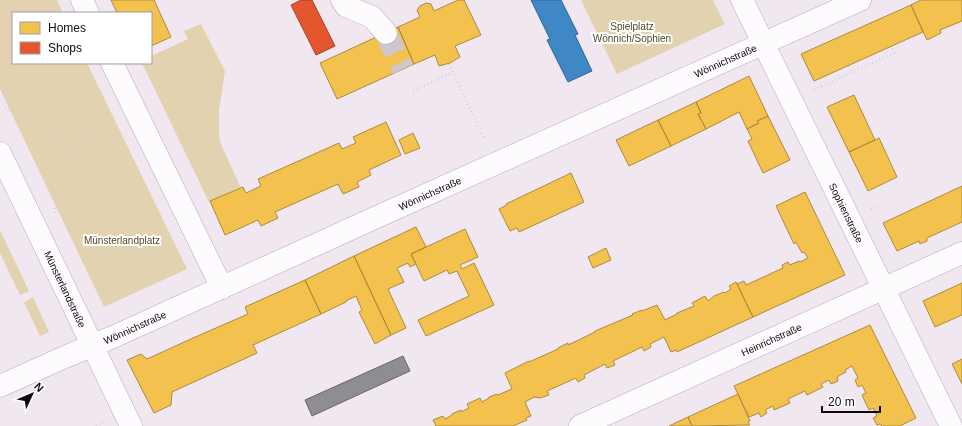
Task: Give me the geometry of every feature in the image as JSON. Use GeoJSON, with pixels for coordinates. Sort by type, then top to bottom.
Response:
{"type":"FeatureCollection","features":[{"type":"Feature","properties":{"kind":"street"},"geometry":{"type":"LineString","coordinates":[[82,0],[88,12]]}},
{"type":"Feature","properties":{"kind":"street"},"geometry":{"type":"LineString","coordinates":[[342,0],[346,6],[372,17],[386,33]]}},
{"type":"Feature","properties":{"kind":"street","name":"Sophienstraße"},"geometry":{"type":"LineString","coordinates":[[742,0],[951,426]]}},
{"type":"Feature","properties":{"kind":"street","name":"Wönnichstraße"},"geometry":{"type":"LineString","coordinates":[[0,386],[93,346],[860,0]]}},
{"type":"Feature","properties":{"kind":"street"},"geometry":{"type":"LineString","coordinates":[[103,66],[222,288]]}},
{"type":"Feature","properties":{"kind":"street","name":"Münsterlandstraße"},"geometry":{"type":"LineString","coordinates":[[0,153],[131,426]]}},
{"type":"Feature","properties":{"kind":"street","name":"Heinrichstraße"},"geometry":{"type":"LineString","coordinates":[[580,426],[962,253]]}},
{"type":"Feature","properties":{"kind":"path"},"geometry":{"type":"LineString","coordinates":[[814,90],[894,53],[891,46]]}},
{"type":"Feature","properties":{"kind":"path"},"geometry":{"type":"LineString","coordinates":[[449,64],[484,138]]}},
{"type":"Feature","properties":{"kind":"path"},"geometry":{"type":"LineString","coordinates":[[60,136],[66,131],[79,126],[103,66]]}},
{"type":"Feature","properties":{"kind":"path"},"geometry":{"type":"LineString","coordinates":[[849,66],[852,72]]}},
{"type":"Feature","properties":{"kind":"path"},"geometry":{"type":"LineString","coordinates":[[413,91],[453,72]]}},
{"type":"Feature","properties":{"kind":"path"},"geometry":{"type":"LineString","coordinates":[[5,108],[60,136]]}},
{"type":"Feature","properties":{"kind":"path"},"geometry":{"type":"LineString","coordinates":[[79,126],[83,129],[87,136],[87,142]]}},
{"type":"Feature","properties":{"kind":"path"},"geometry":{"type":"LineString","coordinates":[[60,136],[60,141],[68,151]]}},
{"type":"Feature","properties":{"kind":"path"},"geometry":{"type":"LineString","coordinates":[[68,151],[87,142]]}},
{"type":"Feature","properties":{"kind":"path"},"geometry":{"type":"LineString","coordinates":[[87,142],[142,170]]}},
{"type":"Feature","properties":{"kind":"path"},"geometry":{"type":"LineString","coordinates":[[54,213],[68,151]]}},
{"type":"Feature","properties":{"kind":"path"},"geometry":{"type":"LineString","coordinates":[[871,209],[875,206]]}},
{"type":"Feature","properties":{"kind":"green space","name":"Münsterlandplatz"},"geometry":{"type":"Polygon","coordinates":[[[0,0],[57,0],[63,12],[12,12],[12,64],[87,64],[187,269],[104,307],[0,89],[0,0]]]}},
{"type":"Feature","properties":{"kind":"green space","name":"Spielplatz Wönnich/Sophien"},"geometry":{"type":"Polygon","coordinates":[[[581,0],[713,0],[725,24],[617,74],[581,0]]]}},
{"type":"Feature","properties":{"kind":"green space"},"geometry":{"type":"Polygon","coordinates":[[[201,24],[225,71],[219,110],[220,142],[241,188],[209,202],[142,64],[152,64],[152,56],[188,39],[184,31],[201,24]]]}},
{"type":"Feature","properties":{"kind":"green space"},"geometry":{"type":"Polygon","coordinates":[[[0,230],[29,291],[20,295],[0,253],[0,230]]]}},
{"type":"Feature","properties":{"kind":"green space"},"geometry":{"type":"Polygon","coordinates":[[[33,297],[49,332],[40,336],[24,302],[33,297]]]}},
{"type":"Feature","properties":{"kind":"building: Homes"},"geometry":{"type":"Polygon","coordinates":[[[111,0],[154,0],[171,37],[152,46],[152,12],[117,12],[111,0]]]}},
{"type":"Feature","properties":{"kind":"building: Homes"},"geometry":{"type":"Polygon","coordinates":[[[458,0],[464,0],[481,35],[455,46],[460,57],[450,63],[439,66],[435,55],[414,64],[398,27],[420,17],[417,10],[420,6],[426,3],[431,4],[434,11],[458,0]]]}},
{"type":"Feature","properties":{"kind":"building: Homes"},"geometry":{"type":"Polygon","coordinates":[[[921,0],[962,0],[962,21],[940,30],[941,33],[927,40],[911,5],[921,0]]]}},
{"type":"Feature","properties":{"kind":"building: Homes"},"geometry":{"type":"Polygon","coordinates":[[[911,5],[923,32],[814,81],[801,54],[911,5]]]}},
{"type":"Feature","properties":{"kind":"building: Homes"},"geometry":{"type":"Polygon","coordinates":[[[398,27],[414,64],[337,99],[320,63],[398,27]]]}},
{"type":"Feature","properties":{"kind":"building: Homes"},"geometry":{"type":"Polygon","coordinates":[[[749,76],[768,116],[757,121],[759,123],[747,129],[739,112],[706,129],[698,114],[701,113],[696,102],[749,76]]]}},
{"type":"Feature","properties":{"kind":"building: Homes"},"geometry":{"type":"Polygon","coordinates":[[[854,95],[875,140],[849,152],[827,107],[854,95]]]}},
{"type":"Feature","properties":{"kind":"building: Homes"},"geometry":{"type":"Polygon","coordinates":[[[696,102],[701,113],[698,114],[706,129],[671,146],[658,120],[696,102]]]}},
{"type":"Feature","properties":{"kind":"building: Homes"},"geometry":{"type":"Polygon","coordinates":[[[768,116],[790,160],[763,173],[748,141],[752,139],[747,129],[759,123],[757,121],[768,116]]]}},
{"type":"Feature","properties":{"kind":"building: Homes"},"geometry":{"type":"Polygon","coordinates":[[[658,120],[671,146],[629,166],[616,140],[658,120]]]}},
{"type":"Feature","properties":{"kind":"building: Homes"},"geometry":{"type":"Polygon","coordinates":[[[386,122],[401,155],[369,170],[371,175],[357,182],[359,187],[343,194],[338,184],[275,212],[278,218],[261,226],[258,220],[225,235],[210,201],[243,187],[246,193],[261,186],[258,179],[339,143],[342,149],[356,143],[353,137],[386,122]]]}},
{"type":"Feature","properties":{"kind":"building: Homes"},"geometry":{"type":"Polygon","coordinates":[[[413,133],[420,148],[405,154],[399,140],[413,133]]]}},
{"type":"Feature","properties":{"kind":"building: Homes"},"geometry":{"type":"Polygon","coordinates":[[[879,138],[897,177],[868,191],[849,152],[879,138]]]}},
{"type":"Feature","properties":{"kind":"building: Homes"},"geometry":{"type":"Polygon","coordinates":[[[571,173],[584,202],[519,232],[517,228],[510,231],[499,209],[507,205],[506,204],[571,173]]]}},
{"type":"Feature","properties":{"kind":"building: Homes"},"geometry":{"type":"Polygon","coordinates":[[[962,186],[962,222],[927,238],[927,241],[920,244],[919,241],[897,251],[883,223],[962,186]]]}},
{"type":"Feature","properties":{"kind":"building: Homes"},"geometry":{"type":"Polygon","coordinates":[[[805,192],[845,275],[753,317],[737,284],[744,281],[746,285],[783,268],[782,265],[788,262],[790,265],[808,258],[804,252],[802,253],[796,242],[794,244],[776,206],[805,192]]]}},
{"type":"Feature","properties":{"kind":"building: Homes"},"geometry":{"type":"Polygon","coordinates":[[[416,227],[426,247],[411,254],[416,264],[410,267],[408,263],[397,268],[404,282],[388,289],[406,328],[391,335],[354,256],[416,227]]]}},
{"type":"Feature","properties":{"kind":"building: Homes"},"geometry":{"type":"Polygon","coordinates":[[[465,229],[478,257],[460,265],[462,269],[474,263],[494,305],[426,336],[418,320],[469,296],[457,271],[449,274],[447,270],[424,281],[411,254],[465,229]]]}},
{"type":"Feature","properties":{"kind":"building: Homes"},"geometry":{"type":"Polygon","coordinates":[[[606,248],[611,260],[593,268],[588,257],[606,248]]]}},
{"type":"Feature","properties":{"kind":"building: Homes"},"geometry":{"type":"Polygon","coordinates":[[[354,256],[391,335],[375,344],[359,312],[362,310],[356,296],[321,314],[305,280],[354,256]]]}},
{"type":"Feature","properties":{"kind":"building: Homes"},"geometry":{"type":"Polygon","coordinates":[[[305,280],[321,314],[253,345],[257,353],[172,392],[171,405],[154,413],[127,360],[141,354],[147,359],[248,314],[245,307],[305,280]]]}},
{"type":"Feature","properties":{"kind":"building: Homes"},"geometry":{"type":"Polygon","coordinates":[[[736,282],[753,317],[677,352],[676,350],[671,352],[664,337],[650,344],[651,347],[644,351],[642,347],[613,361],[615,365],[607,368],[605,364],[584,375],[585,378],[578,382],[576,378],[547,391],[549,395],[540,398],[534,397],[525,402],[531,416],[526,418],[527,420],[513,426],[436,426],[433,420],[443,416],[445,419],[452,414],[469,408],[467,404],[480,398],[482,402],[489,397],[512,389],[505,373],[568,343],[568,345],[595,331],[633,315],[632,314],[657,305],[665,320],[694,306],[692,303],[705,296],[708,301],[714,296],[724,292],[725,293],[731,289],[729,286],[736,282]]]}},
{"type":"Feature","properties":{"kind":"building: Homes"},"geometry":{"type":"Polygon","coordinates":[[[962,283],[962,315],[935,327],[923,301],[962,283]]]}},
{"type":"Feature","properties":{"kind":"building: Homes"},"geometry":{"type":"Polygon","coordinates":[[[870,325],[916,418],[900,426],[877,425],[873,418],[877,416],[873,408],[869,410],[862,395],[866,393],[862,385],[858,387],[855,380],[858,378],[852,366],[845,370],[846,372],[837,377],[838,381],[831,384],[829,380],[821,384],[823,387],[807,395],[805,391],[788,399],[790,403],[774,410],[773,406],[765,410],[767,413],[761,417],[759,413],[749,417],[734,386],[870,325]]]}},
{"type":"Feature","properties":{"kind":"building: Homes"},"geometry":{"type":"Polygon","coordinates":[[[962,359],[962,384],[952,364],[962,359]]]}},
{"type":"Feature","properties":{"kind":"building: Homes"},"geometry":{"type":"Polygon","coordinates":[[[738,394],[750,421],[748,422],[750,425],[692,426],[688,417],[738,394]]]}},
{"type":"Feature","properties":{"kind":"building: Homes"},"geometry":{"type":"Polygon","coordinates":[[[688,417],[692,426],[669,426],[688,417]]]}},
{"type":"Feature","properties":{"kind":"building: Shops"},"geometry":{"type":"Polygon","coordinates":[[[301,0],[312,0],[335,46],[316,55],[291,5],[301,0]]]}},
{"type":"Feature","properties":{"kind":"building: Schools"},"geometry":{"type":"Polygon","coordinates":[[[531,0],[561,0],[578,34],[575,35],[592,71],[568,82],[547,40],[550,39],[531,0]]]}},
{"type":"Feature","properties":{"kind":"building: Industry"},"geometry":{"type":"Polygon","coordinates":[[[403,356],[410,371],[312,416],[305,400],[403,356]]]}},
{"type":"Feature","properties":{"kind":"tunnel"},"geometry":{"type":"LineString","coordinates":[[386,33],[403,69]]}}]}
